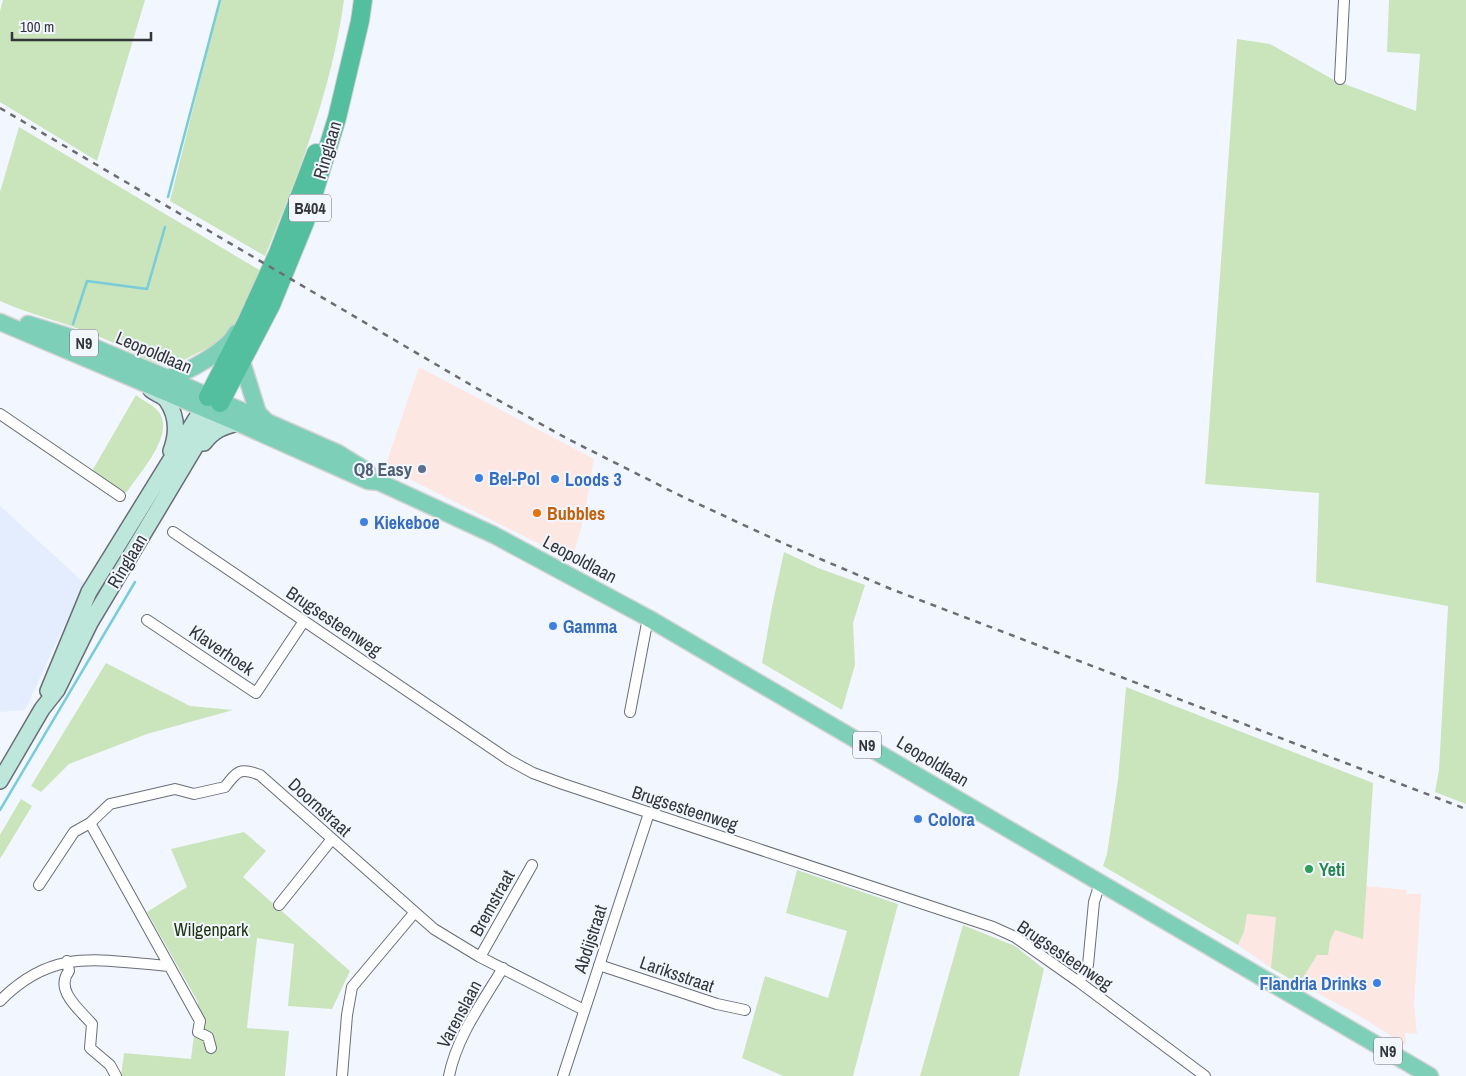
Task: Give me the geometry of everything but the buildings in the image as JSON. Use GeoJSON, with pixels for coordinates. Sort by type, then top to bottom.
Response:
{"type":"FeatureCollection","features":[{"type":"Feature","properties":{"kind":"highway","name":"Ringlaan"},"geometry":{"type":"LineString","coordinates":[[211,405],[278,253],[316,154],[328,116],[350,23],[352,0]]}},
{"type":"Feature","properties":{"kind":"highway","name":"Ringlaan"},"geometry":{"type":"LineString","coordinates":[[211,405],[242,362],[278,288],[312,201],[337,118],[360,21],[362,0]]}},
{"type":"Feature","properties":{"kind":"main road","name":"Leopoldlaan"},"geometry":{"type":"LineString","coordinates":[[0,314],[67,336],[166,378],[238,423],[368,481],[379,482],[494,535],[648,618],[1430,1076]]}},
{"type":"Feature","properties":{"kind":"main road"},"geometry":{"type":"LineString","coordinates":[[166,378],[182,372],[225,347],[233,340],[240,325],[247,321]]}},
{"type":"Feature","properties":{"kind":"main road","name":"Leopoldlaan"},"geometry":{"type":"LineString","coordinates":[[0,322],[145,384],[268,423],[338,453],[372,475],[379,482]]}},
{"type":"Feature","properties":{"kind":"main road"},"geometry":{"type":"LineString","coordinates":[[242,362],[258,413],[268,423]]}},
{"type":"Feature","properties":{"kind":"main road"},"geometry":{"type":"LineString","coordinates":[[145,384],[167,401],[175,421],[176,435],[164,469]]}},
{"type":"Feature","properties":{"kind":"main road","name":"Ringlaan"},"geometry":{"type":"LineString","coordinates":[[0,781],[42,709],[57,690],[90,623],[192,452],[211,405]]}},
{"type":"Feature","properties":{"kind":"main road","name":"Ringlaan"},"geometry":{"type":"LineString","coordinates":[[42,709],[50,682],[90,592],[164,469],[211,405]]}},
{"type":"Feature","properties":{"kind":"main road"},"geometry":{"type":"LineString","coordinates":[[192,452],[204,443],[210,434],[220,428],[238,423]]}},
{"type":"Feature","properties":{"kind":"street"},"geometry":{"type":"LineString","coordinates":[[1340,79],[1344,0]]}},
{"type":"Feature","properties":{"kind":"street"},"geometry":{"type":"LineString","coordinates":[[0,414],[120,496]]}},
{"type":"Feature","properties":{"kind":"street","name":"Brugsesteenweg"},"geometry":{"type":"LineString","coordinates":[[172,532],[508,760],[548,778],[992,927],[1015,937],[1205,1076]]}},
{"type":"Feature","properties":{"kind":"street"},"geometry":{"type":"LineString","coordinates":[[630,712],[648,618]]}},
{"type":"Feature","properties":{"kind":"street","name":"Klaverhoek"},"geometry":{"type":"LineString","coordinates":[[147,620],[256,693],[304,621]]}},
{"type":"Feature","properties":{"kind":"street","name":"Doornstraat"},"geometry":{"type":"LineString","coordinates":[[39,885],[74,832],[90,823],[110,804],[175,789],[194,794],[224,788],[233,777],[241,771],[247,770],[260,775],[434,929],[480,957],[584,1010]]}},
{"type":"Feature","properties":{"kind":"street","name":"Abdijstraat"},"geometry":{"type":"LineString","coordinates":[[563,1076],[649,813]]}},
{"type":"Feature","properties":{"kind":"street"},"geometry":{"type":"LineString","coordinates":[[90,823],[200,1021],[198,1032],[208,1037],[211,1048]]}},
{"type":"Feature","properties":{"kind":"street"},"geometry":{"type":"LineString","coordinates":[[279,905],[332,839]]}},
{"type":"Feature","properties":{"kind":"street","name":"Bremstraat"},"geometry":{"type":"LineString","coordinates":[[480,957],[532,865]]}},
{"type":"Feature","properties":{"kind":"street"},"geometry":{"type":"LineString","coordinates":[[1079,982],[1088,965],[1094,902],[1100,883]]}},
{"type":"Feature","properties":{"kind":"street"},"geometry":{"type":"LineString","coordinates":[[342,1076],[347,1014],[352,987],[415,912]]}},
{"type":"Feature","properties":{"kind":"street"},"geometry":{"type":"LineString","coordinates":[[0,1001],[14,987],[30,976],[48,967],[67,961],[86,960],[169,966]]}},
{"type":"Feature","properties":{"kind":"street"},"geometry":{"type":"LineString","coordinates":[[67,961],[69,972],[64,977],[63,986],[68,996],[92,1024],[90,1048],[110,1065],[116,1076]]}},
{"type":"Feature","properties":{"kind":"street","name":"Lariksstraat"},"geometry":{"type":"LineString","coordinates":[[599,965],[717,1004],[745,1010]]}},
{"type":"Feature","properties":{"kind":"street","name":"Varenslaan"},"geometry":{"type":"LineString","coordinates":[[449,1076],[454,1055],[466,1029],[503,968]]}},
{"type":"Feature","properties":{"kind":"shaded area"},"geometry":{"type":"Polygon","coordinates":[[[419,367],[594,459],[584,517],[572,560],[385,467],[419,367]]]}},
{"type":"Feature","properties":{"kind":"shaded area"},"geometry":{"type":"Polygon","coordinates":[[[0,506],[84,583],[25,710],[0,712],[0,506]]]}},
{"type":"Feature","properties":{"kind":"shaded area","name":"Yeti"},"geometry":{"type":"Polygon","coordinates":[[[1186,765],[1373,783],[1366,886],[1407,890],[1406,894],[1421,894],[1414,1005],[1417,1034],[1405,1033],[1406,1045],[1358,1015],[1271,968],[1238,945],[1244,932],[1186,765]]]}},
{"type":"Feature","properties":{"kind":"green space"},"geometry":{"type":"Polygon","coordinates":[[[3,0],[145,0],[97,161],[0,102],[0,11],[3,0]]]}},
{"type":"Feature","properties":{"kind":"green space"},"geometry":{"type":"Polygon","coordinates":[[[220,0],[344,0],[339,33],[323,98],[302,162],[265,256],[170,201],[220,0]]]}},
{"type":"Feature","properties":{"kind":"green space"},"geometry":{"type":"Polygon","coordinates":[[[1389,0],[1466,0],[1466,804],[1435,792],[1439,770],[1448,606],[1316,582],[1319,493],[1205,484],[1237,39],[1270,44],[1334,80],[1416,111],[1420,54],[1387,52],[1389,0]]]}},
{"type":"Feature","properties":{"kind":"green space"},"geometry":{"type":"Polygon","coordinates":[[[19,127],[261,271],[231,333],[217,343],[170,367],[83,330],[0,301],[0,192],[19,127]]]}},
{"type":"Feature","properties":{"kind":"green space"},"geometry":{"type":"Polygon","coordinates":[[[136,395],[158,411],[163,420],[163,431],[154,454],[126,493],[92,471],[136,395]]]}},
{"type":"Feature","properties":{"kind":"green space"},"geometry":{"type":"Polygon","coordinates":[[[784,552],[818,568],[865,585],[853,623],[855,665],[842,710],[762,663],[784,552]]]}},
{"type":"Feature","properties":{"kind":"green space"},"geometry":{"type":"Polygon","coordinates":[[[106,663],[190,706],[233,710],[147,734],[69,764],[41,792],[31,786],[106,663]]]}},
{"type":"Feature","properties":{"kind":"green space"},"geometry":{"type":"Polygon","coordinates":[[[1126,687],[1373,783],[1363,939],[1335,930],[1330,941],[1328,955],[1317,955],[1299,984],[1271,968],[1276,917],[1247,914],[1244,932],[1238,945],[1103,866],[1107,854],[1118,780],[1126,687]]]}},
{"type":"Feature","properties":{"kind":"green space"},"geometry":{"type":"Polygon","coordinates":[[[21,799],[32,806],[0,859],[0,835],[21,799]]]}},
{"type":"Feature","properties":{"kind":"green space","name":"Wilgenpark"},"geometry":{"type":"Polygon","coordinates":[[[244,832],[266,851],[243,877],[350,971],[332,1009],[288,1006],[294,944],[257,938],[247,1028],[289,1031],[285,1076],[121,1076],[124,1053],[191,1059],[198,1002],[147,912],[187,887],[171,849],[244,832]]]}},
{"type":"Feature","properties":{"kind":"green space"},"geometry":{"type":"Polygon","coordinates":[[[797,870],[898,904],[853,1076],[783,1076],[742,1058],[765,976],[828,998],[847,931],[786,913],[797,870]]]}},
{"type":"Feature","properties":{"kind":"green space"},"geometry":{"type":"Polygon","coordinates":[[[963,925],[1015,946],[1044,969],[1019,1076],[920,1076],[963,925]]]}},
{"type":"Feature","properties":{"kind":"waterway"},"geometry":{"type":"LineString","coordinates":[[168,197],[220,0]]}},
{"type":"Feature","properties":{"kind":"waterway"},"geometry":{"type":"LineString","coordinates":[[73,324],[87,281],[147,289],[165,227]]}},
{"type":"Feature","properties":{"kind":"waterway"},"geometry":{"type":"LineString","coordinates":[[0,810],[135,582]]}},
{"type":"Feature","properties":{"kind":"railway"},"geometry":{"type":"LineString","coordinates":[[0,108],[471,385],[566,438],[683,497],[785,544],[891,589],[1466,809]]}},
{"type":"Feature","properties":{"kind":"place","name":"Q8 Easy"},"geometry":{"type":"Point","coordinates":[422,469]}},
{"type":"Feature","properties":{"kind":"place","name":"Bel-Pol"},"geometry":{"type":"Point","coordinates":[479,478]}},
{"type":"Feature","properties":{"kind":"place","name":"Loods 3"},"geometry":{"type":"Point","coordinates":[555,479]}},
{"type":"Feature","properties":{"kind":"place","name":"Bubbles"},"geometry":{"type":"Point","coordinates":[537,513]}},
{"type":"Feature","properties":{"kind":"place","name":"Kiekeboe"},"geometry":{"type":"Point","coordinates":[364,522]}},
{"type":"Feature","properties":{"kind":"place","name":"Gamma"},"geometry":{"type":"Point","coordinates":[553,626]}},
{"type":"Feature","properties":{"kind":"place","name":"Colora"},"geometry":{"type":"Point","coordinates":[918,819]}},
{"type":"Feature","properties":{"kind":"place","name":"Yeti"},"geometry":{"type":"Point","coordinates":[1309,869]}},
{"type":"Feature","properties":{"kind":"place","name":"Flandria Drinks"},"geometry":{"type":"Point","coordinates":[1377,983]}}]}
